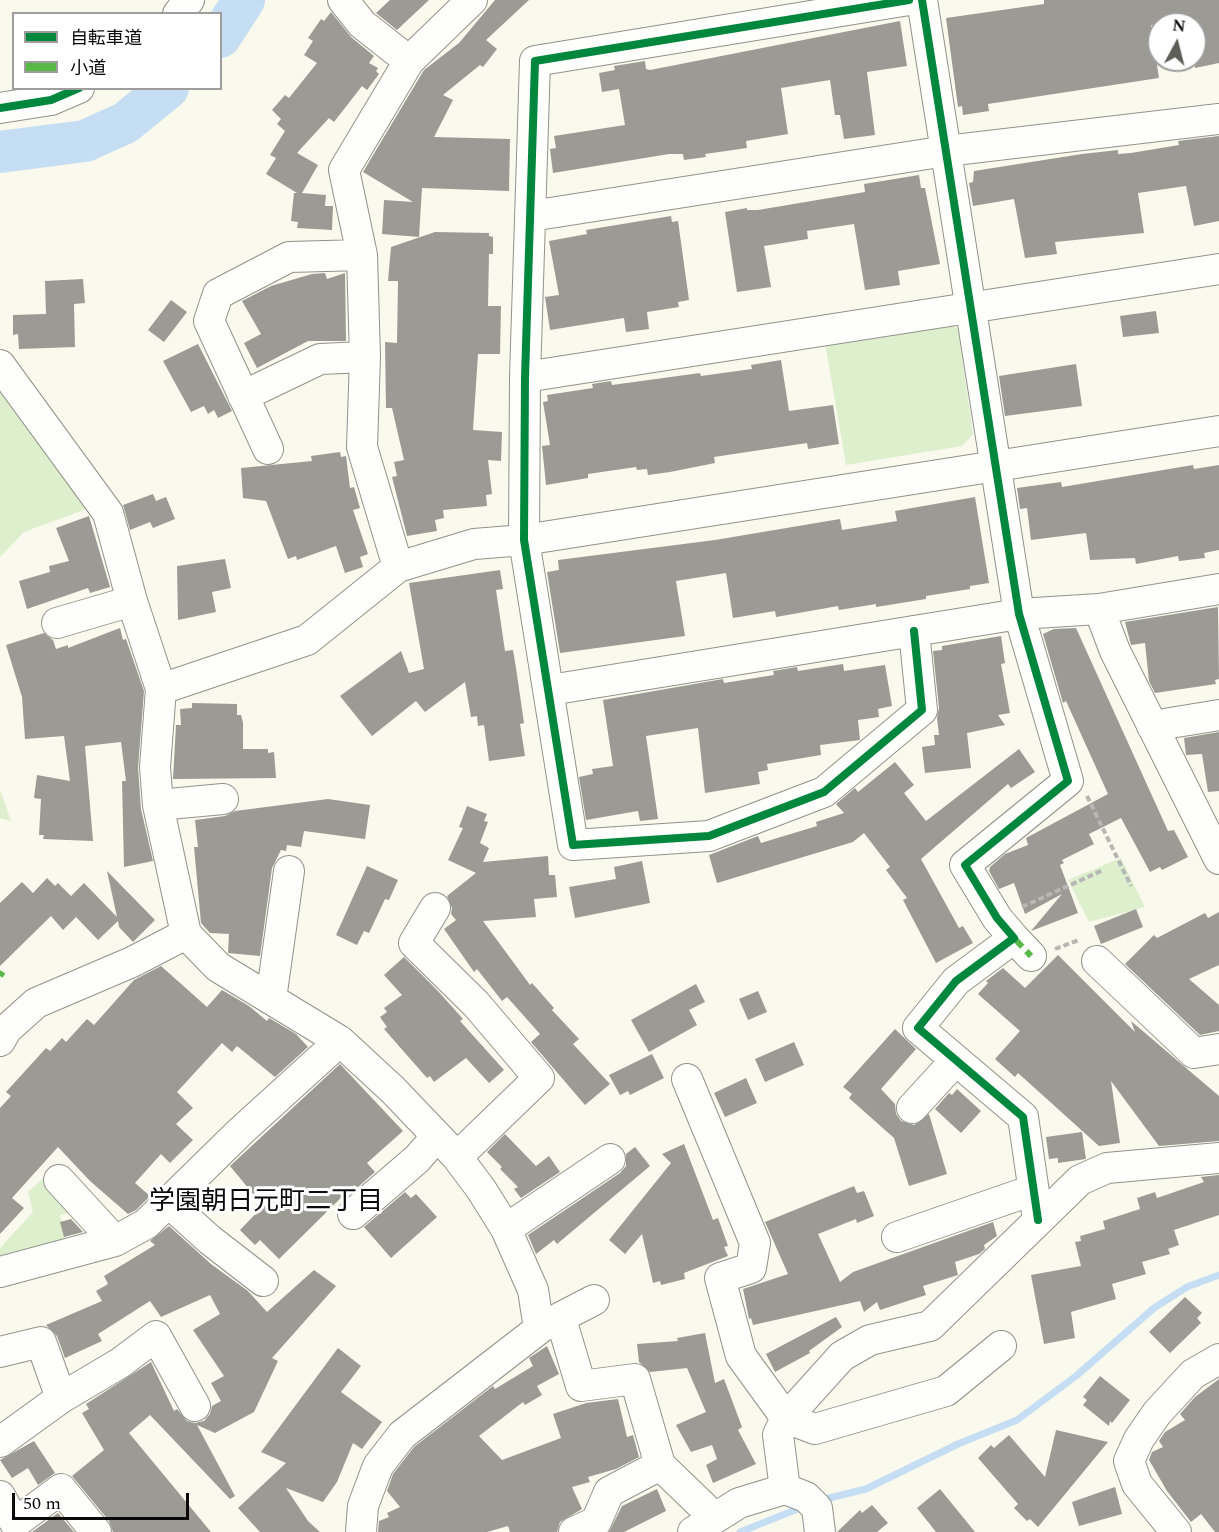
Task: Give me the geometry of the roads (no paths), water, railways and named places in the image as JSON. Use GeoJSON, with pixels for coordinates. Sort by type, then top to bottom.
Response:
{"type":"FeatureCollection","features":[{"type":"Feature","properties":{"kind":"street"},"geometry":{"type":"LineString","coordinates":[[180,12],[189,0]]}},
{"type":"Feature","properties":{"kind":"street"},"geometry":{"type":"LineString","coordinates":[[343,0],[362,24],[409,62]]}},
{"type":"Feature","properties":{"kind":"street"},"geometry":{"type":"LineString","coordinates":[[398,567],[362,447],[365,357],[362,255],[344,170],[409,62],[472,0]]}},
{"type":"Feature","properties":{"kind":"street"},"geometry":{"type":"LineString","coordinates":[[909,0],[535,61],[525,377],[524,540],[550,690],[573,845],[709,836],[824,792],[922,710],[914,631]]}},
{"type":"Feature","properties":{"kind":"street"},"geometry":{"type":"LineString","coordinates":[[922,0],[1019,614],[1068,781],[965,865],[1014,937],[956,981],[918,1028],[1023,1117],[1038,1220]]}},
{"type":"Feature","properties":{"kind":"street"},"geometry":{"type":"LineString","coordinates":[[0,108],[51,100],[74,90]]}},
{"type":"Feature","properties":{"kind":"street"},"geometry":{"type":"LineString","coordinates":[[531,216],[946,151],[1219,119]]}},
{"type":"Feature","properties":{"kind":"street"},"geometry":{"type":"LineString","coordinates":[[268,449],[209,321],[218,294],[289,257],[362,255]]}},
{"type":"Feature","properties":{"kind":"street"},"geometry":{"type":"LineString","coordinates":[[525,377],[1219,269]]}},
{"type":"Feature","properties":{"kind":"street"},"geometry":{"type":"LineString","coordinates":[[243,396],[320,359],[365,357]]}},
{"type":"Feature","properties":{"kind":"street"},"geometry":{"type":"LineString","coordinates":[[0,365],[108,513],[132,601],[161,689],[155,767],[158,805],[186,934],[219,967],[340,1041],[393,1090],[457,1157],[506,1229],[533,1290],[581,1386],[635,1379],[660,1465],[704,1524],[739,1503],[785,1489],[806,1497],[818,1520]]}},
{"type":"Feature","properties":{"kind":"street"},"geometry":{"type":"LineString","coordinates":[[161,689],[307,640],[398,567],[474,544],[524,540],[1219,431]]}},
{"type":"Feature","properties":{"kind":"street"},"geometry":{"type":"LineString","coordinates":[[550,690],[1019,614],[1099,609],[1219,589]]}},
{"type":"Feature","properties":{"kind":"street"},"geometry":{"type":"LineString","coordinates":[[57,623],[132,601]]}},
{"type":"Feature","properties":{"kind":"street"},"geometry":{"type":"LineString","coordinates":[[1099,609],[1115,651],[1217,851]]}},
{"type":"Feature","properties":{"kind":"street"},"geometry":{"type":"LineString","coordinates":[[1152,726],[1219,715]]}},
{"type":"Feature","properties":{"kind":"street"},"geometry":{"type":"LineString","coordinates":[[158,805],[223,799]]}},
{"type":"Feature","properties":{"kind":"street"},"geometry":{"type":"LineString","coordinates":[[271,999],[290,871]]}},
{"type":"Feature","properties":{"kind":"street"},"geometry":{"type":"LineString","coordinates":[[435,908],[414,943],[476,1004],[539,1078],[457,1157]]}},
{"type":"Feature","properties":{"kind":"street"},"geometry":{"type":"LineString","coordinates":[[0,1041],[7,1029],[36,1003],[132,962],[186,934]]}},
{"type":"Feature","properties":{"kind":"street"},"geometry":{"type":"LineString","coordinates":[[1097,961],[1194,1053],[1219,1049]]}},
{"type":"Feature","properties":{"kind":"street"},"geometry":{"type":"LineString","coordinates":[[0,1272],[116,1241],[146,1224],[241,1131],[340,1041]]}},
{"type":"Feature","properties":{"kind":"street"},"geometry":{"type":"LineString","coordinates":[[912,1107],[955,1061]]}},
{"type":"Feature","properties":{"kind":"street"},"geometry":{"type":"LineString","coordinates":[[687,1079],[754,1244],[751,1268],[720,1278],[741,1356],[786,1418],[815,1429],[946,1391],[1001,1346]]}},
{"type":"Feature","properties":{"kind":"street"},"geometry":{"type":"LineString","coordinates":[[353,1214],[417,1159],[437,1136]]}},
{"type":"Feature","properties":{"kind":"street"},"geometry":{"type":"LineString","coordinates":[[785,1489],[778,1435],[786,1418],[842,1356],[870,1340],[930,1326],[1080,1180],[1107,1168],[1219,1158]]}},
{"type":"Feature","properties":{"kind":"street"},"geometry":{"type":"LineString","coordinates":[[506,1229],[610,1159]]}},
{"type":"Feature","properties":{"kind":"street"},"geometry":{"type":"LineString","coordinates":[[59,1180],[116,1241]]}},
{"type":"Feature","properties":{"kind":"street"},"geometry":{"type":"LineString","coordinates":[[897,1237],[1033,1190]]}},
{"type":"Feature","properties":{"kind":"street"},"geometry":{"type":"LineString","coordinates":[[168,1202],[210,1240],[263,1281]]}},
{"type":"Feature","properties":{"kind":"street"},"geometry":{"type":"LineString","coordinates":[[361,1532],[363,1506],[378,1466],[402,1435],[550,1324],[594,1300]]}},
{"type":"Feature","properties":{"kind":"street"},"geometry":{"type":"LineString","coordinates":[[0,1442],[61,1398],[120,1363],[156,1336],[195,1406]]}},
{"type":"Feature","properties":{"kind":"street"},"geometry":{"type":"LineString","coordinates":[[0,1352],[41,1342],[61,1398]]}},
{"type":"Feature","properties":{"kind":"street"},"geometry":{"type":"LineString","coordinates":[[1176,1532],[1137,1484],[1129,1461],[1139,1439],[1157,1413],[1193,1374],[1219,1359]]}},
{"type":"Feature","properties":{"kind":"street"},"geometry":{"type":"LineString","coordinates":[[574,1532],[596,1522],[609,1492],[660,1465]]}},
{"type":"Feature","properties":{"kind":"street"},"geometry":{"type":"LineString","coordinates":[[0,1496],[15,1523],[61,1489],[96,1532]]}},
{"type":"Feature","properties":{"kind":"waterway"},"geometry":{"type":"LineString","coordinates":[[222,34],[244,0]]}},
{"type":"Feature","properties":{"kind":"waterway"},"geometry":{"type":"LineString","coordinates":[[0,152],[85,141],[125,123],[166,90]]}},
{"type":"Feature","properties":{"kind":"waterway"},"geometry":{"type":"LineString","coordinates":[[821,1500],[866,1489],[958,1444],[1017,1420],[1076,1376],[1154,1308],[1187,1287],[1219,1275]]}},
{"type":"Feature","properties":{"kind":"waterway"},"geometry":{"type":"LineString","coordinates":[[740,1532],[805,1506]]}},
{"type":"Feature","properties":{"kind":"district","name":"学園朝日元町二丁目"},"geometry":{"type":"Point","coordinates":[266,1204]}}]}
